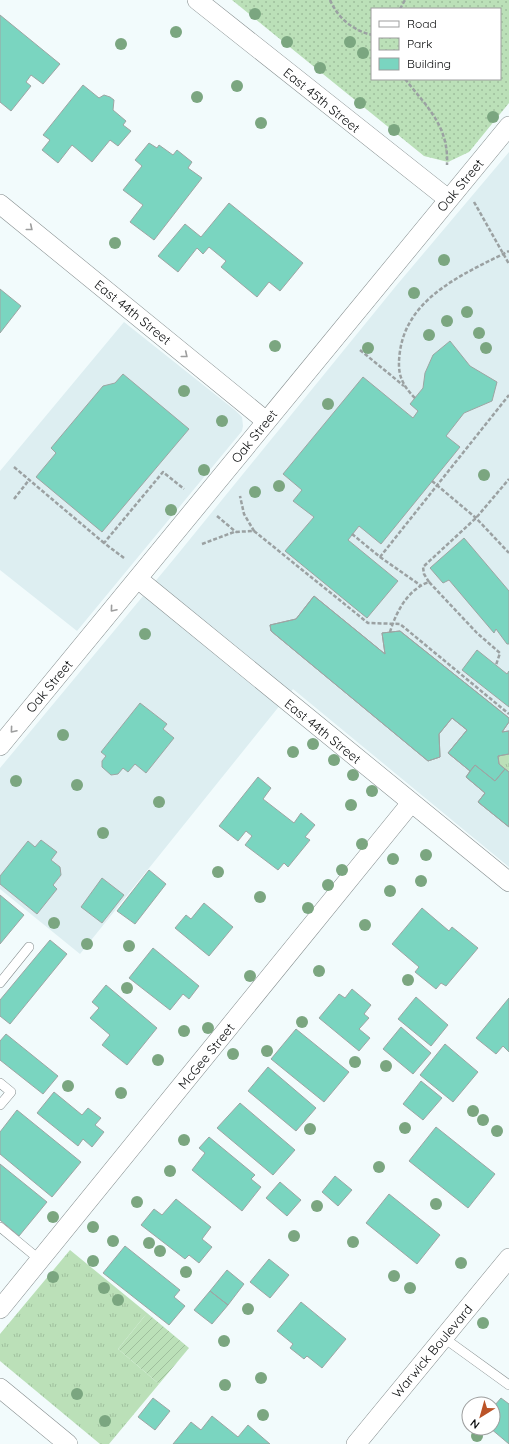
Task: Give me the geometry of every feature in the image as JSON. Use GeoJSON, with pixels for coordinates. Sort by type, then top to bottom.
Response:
{"type":"FeatureCollection","features":[{"type":"Feature","properties":{"kind":"street","name":"East 45th Street"},"geometry":{"type":"LineString","coordinates":[[198,0],[448,199]]}},
{"type":"Feature","properties":{"kind":"street","name":"Oak Street"},"geometry":{"type":"LineString","coordinates":[[0,746],[509,126]]}},
{"type":"Feature","properties":{"kind":"street","name":"East 44th Street"},"geometry":{"type":"LineString","coordinates":[[0,204],[266,421]]}},
{"type":"Feature","properties":{"kind":"street","name":"East 44th Street"},"geometry":{"type":"LineString","coordinates":[[138,579],[509,882]]}},
{"type":"Feature","properties":{"kind":"street","name":"McGee Street"},"geometry":{"type":"LineString","coordinates":[[0,1309],[411,803]]}},
{"type":"Feature","properties":{"kind":"street","name":"Warwick Boulevard"},"geometry":{"type":"LineString","coordinates":[[356,1444],[509,1258]]}},
{"type":"Feature","properties":{"kind":"street"},"geometry":{"type":"LineString","coordinates":[[0,1388],[68,1444]]}},
{"type":"Feature","properties":{"kind":"lane"},"geometry":{"type":"LineString","coordinates":[[0,983],[29,947]]}},
{"type":"Feature","properties":{"kind":"lane"},"geometry":{"type":"LineString","coordinates":[[0,1083],[11,1092],[0,1105]]}},
{"type":"Feature","properties":{"kind":"lane"},"geometry":{"type":"LineString","coordinates":[[0,1227],[40,1260]]}},
{"type":"Feature","properties":{"kind":"lane"},"geometry":{"type":"LineString","coordinates":[[444,1338],[509,1385]]}},
{"type":"Feature","properties":{"kind":"path"},"geometry":{"type":"LineString","coordinates":[[330,0],[342,19],[364,33],[371,35]]}},
{"type":"Feature","properties":{"kind":"path"},"geometry":{"type":"LineString","coordinates":[[407,80],[429,108],[443,131],[447,165]]}},
{"type":"Feature","properties":{"kind":"path"},"geometry":{"type":"LineString","coordinates":[[463,181],[509,264]]}},
{"type":"Feature","properties":{"kind":"path"},"geometry":{"type":"LineString","coordinates":[[404,387],[398,362],[401,344],[413,316],[435,293],[466,272],[509,251]]}},
{"type":"Feature","properties":{"kind":"path"},"geometry":{"type":"LineString","coordinates":[[360,350],[415,398]]}},
{"type":"Feature","properties":{"kind":"path"},"geometry":{"type":"LineString","coordinates":[[380,557],[509,395]]}},
{"type":"Feature","properties":{"kind":"path"},"geometry":{"type":"LineString","coordinates":[[14,467],[124,558]]}},
{"type":"Feature","properties":{"kind":"path"},"geometry":{"type":"LineString","coordinates":[[104,543],[163,472],[188,492]]}},
{"type":"Feature","properties":{"kind":"path"},"geometry":{"type":"LineString","coordinates":[[496,665],[500,653],[477,633],[429,582],[424,574],[423,567],[476,518],[509,479]]}},
{"type":"Feature","properties":{"kind":"path"},"geometry":{"type":"LineString","coordinates":[[14,499],[29,480]]}},
{"type":"Feature","properties":{"kind":"path"},"geometry":{"type":"LineString","coordinates":[[432,481],[476,518],[509,552]]}},
{"type":"Feature","properties":{"kind":"path"},"geometry":{"type":"LineString","coordinates":[[240,496],[244,514],[254,530],[368,623],[400,624],[509,714]]}},
{"type":"Feature","properties":{"kind":"path"},"geometry":{"type":"LineString","coordinates":[[212,512],[236,532]]}},
{"type":"Feature","properties":{"kind":"path"},"geometry":{"type":"LineString","coordinates":[[202,544],[214,538],[236,532],[254,530]]}},
{"type":"Feature","properties":{"kind":"path"},"geometry":{"type":"LineString","coordinates":[[352,534],[380,557],[420,585]]}},
{"type":"Feature","properties":{"kind":"path"},"geometry":{"type":"LineString","coordinates":[[390,632],[400,608],[420,585],[429,582]]}},
{"type":"Feature","properties":{"kind":"shaded area"},"geometry":{"type":"Polygon","coordinates":[[[509,152],[509,867],[293,689],[80,954],[0,889],[0,768],[173,560],[396,286],[509,152]]]}},
{"type":"Feature","properties":{"kind":"shaded area"},"geometry":{"type":"Polygon","coordinates":[[[124,322],[236,411],[242,417],[243,426],[242,431],[77,631],[0,570],[0,471],[124,322]]]}},
{"type":"Feature","properties":{"kind":"green space"},"geometry":{"type":"Polygon","coordinates":[[[232,0],[509,0],[509,103],[469,152],[448,162],[424,156],[232,0]]]}},
{"type":"Feature","properties":{"kind":"green space"},"geometry":{"type":"Polygon","coordinates":[[[509,754],[509,772],[499,764],[498,756],[509,754]]]}},
{"type":"Feature","properties":{"kind":"green space"},"geometry":{"type":"Polygon","coordinates":[[[70,1250],[147,1313],[118,1349],[159,1384],[109,1444],[100,1444],[0,1361],[0,1334],[70,1250]]]}},
{"type":"Feature","properties":{"kind":"green space"},"geometry":{"type":"Polygon","coordinates":[[[147,1313],[189,1348],[159,1384],[118,1349],[147,1313]]]}},
{"type":"Feature","properties":{"kind":"building"},"geometry":{"type":"Polygon","coordinates":[[[0,15],[60,64],[43,84],[31,75],[26,82],[31,86],[11,111],[0,102],[0,15]]]}},
{"type":"Feature","properties":{"kind":"building"},"geometry":{"type":"Polygon","coordinates":[[[83,85],[99,98],[104,95],[114,100],[113,110],[126,121],[123,125],[131,131],[118,146],[110,140],[92,162],[72,145],[58,163],[42,150],[50,140],[43,135],[83,85]]]}},
{"type":"Feature","properties":{"kind":"building"},"geometry":{"type":"Polygon","coordinates":[[[149,143],[157,148],[159,145],[173,155],[177,150],[192,162],[188,168],[202,178],[154,240],[130,222],[143,205],[123,190],[142,166],[135,160],[149,143]]]}},
{"type":"Feature","properties":{"kind":"building"},"geometry":{"type":"Polygon","coordinates":[[[229,203],[303,263],[280,291],[269,282],[257,297],[221,267],[226,261],[209,247],[203,254],[197,248],[178,272],[158,256],[185,224],[201,237],[229,203]]]}},
{"type":"Feature","properties":{"kind":"building"},"geometry":{"type":"Polygon","coordinates":[[[0,289],[21,306],[0,333],[0,289]]]}},
{"type":"Feature","properties":{"kind":"building"},"geometry":{"type":"Polygon","coordinates":[[[450,341],[470,366],[497,382],[492,401],[464,413],[446,436],[460,447],[381,544],[359,526],[348,540],[398,581],[367,618],[285,551],[314,517],[293,501],[302,490],[283,474],[363,377],[413,418],[418,411],[410,404],[423,388],[425,373],[433,355],[450,341]]]}},
{"type":"Feature","properties":{"kind":"building"},"geometry":{"type":"Polygon","coordinates":[[[123,374],[189,429],[102,532],[36,477],[56,453],[51,448],[103,386],[115,383],[123,374]]]}},
{"type":"Feature","properties":{"kind":"building"},"geometry":{"type":"Polygon","coordinates":[[[464,538],[509,591],[509,644],[507,644],[496,629],[494,633],[449,580],[443,583],[430,568],[464,538]]]}},
{"type":"Feature","properties":{"kind":"building"},"geometry":{"type":"Polygon","coordinates":[[[314,596],[385,654],[382,633],[400,631],[509,718],[509,722],[502,732],[509,731],[509,754],[498,756],[499,764],[509,772],[509,827],[478,802],[485,793],[466,777],[470,771],[448,753],[467,730],[452,718],[439,734],[440,757],[428,761],[271,631],[270,625],[296,619],[314,596]]]}},
{"type":"Feature","properties":{"kind":"building"},"geometry":{"type":"Polygon","coordinates":[[[314,596],[385,654],[382,633],[400,631],[509,718],[509,722],[502,732],[509,731],[509,754],[498,756],[499,764],[505,769],[495,781],[475,765],[470,771],[448,753],[467,730],[452,718],[439,734],[440,757],[428,761],[271,631],[270,625],[296,619],[314,596]]]}},
{"type":"Feature","properties":{"kind":"building"},"geometry":{"type":"Polygon","coordinates":[[[477,650],[507,674],[509,671],[509,707],[462,670],[477,650]]]}},
{"type":"Feature","properties":{"kind":"building"},"geometry":{"type":"Polygon","coordinates":[[[140,703],[167,724],[163,729],[174,738],[146,773],[135,764],[128,772],[123,768],[118,774],[111,775],[102,767],[102,761],[106,756],[101,752],[140,703]]]}},
{"type":"Feature","properties":{"kind":"building"},"geometry":{"type":"Polygon","coordinates":[[[475,765],[495,781],[505,769],[509,772],[509,827],[478,802],[485,793],[466,777],[475,765]]]}},
{"type":"Feature","properties":{"kind":"building"},"geometry":{"type":"Polygon","coordinates":[[[258,777],[271,788],[263,799],[294,823],[301,813],[315,825],[305,837],[310,840],[288,867],[284,863],[278,870],[245,845],[252,836],[246,831],[238,841],[219,826],[258,777]]]}},
{"type":"Feature","properties":{"kind":"building"},"geometry":{"type":"Polygon","coordinates":[[[41,840],[57,852],[51,860],[60,867],[61,875],[53,885],[57,889],[37,914],[0,884],[0,876],[28,841],[35,847],[41,840]]]}},
{"type":"Feature","properties":{"kind":"building"},"geometry":{"type":"Polygon","coordinates":[[[149,870],[166,884],[135,924],[117,911],[149,870]]]}},
{"type":"Feature","properties":{"kind":"building"},"geometry":{"type":"Polygon","coordinates":[[[102,878],[124,895],[102,923],[81,907],[102,878]]]}},
{"type":"Feature","properties":{"kind":"building"},"geometry":{"type":"Polygon","coordinates":[[[0,895],[24,915],[0,944],[0,895]]]}},
{"type":"Feature","properties":{"kind":"building"},"geometry":{"type":"Polygon","coordinates":[[[204,903],[233,927],[209,956],[175,928],[186,915],[191,919],[204,903]]]}},
{"type":"Feature","properties":{"kind":"building"},"geometry":{"type":"Polygon","coordinates":[[[422,908],[449,931],[452,927],[478,948],[446,986],[441,983],[436,989],[415,972],[419,967],[392,944],[422,908]]]}},
{"type":"Feature","properties":{"kind":"building"},"geometry":{"type":"Polygon","coordinates":[[[50,940],[67,954],[10,1024],[0,1016],[0,1000],[50,940]]]}},
{"type":"Feature","properties":{"kind":"building"},"geometry":{"type":"Polygon","coordinates":[[[153,948],[199,986],[189,999],[183,994],[170,1010],[129,978],[153,948]]]}},
{"type":"Feature","properties":{"kind":"building"},"geometry":{"type":"Polygon","coordinates":[[[106,985],[157,1028],[127,1065],[102,1045],[110,1035],[90,1018],[99,1008],[92,1002],[106,985]]]}},
{"type":"Feature","properties":{"kind":"building"},"geometry":{"type":"Polygon","coordinates":[[[352,989],[371,1005],[364,1014],[369,1018],[359,1029],[370,1038],[359,1051],[319,1018],[339,994],[345,998],[352,989]]]}},
{"type":"Feature","properties":{"kind":"building"},"geometry":{"type":"Polygon","coordinates":[[[416,997],[448,1025],[431,1046],[398,1019],[416,997]]]}},
{"type":"Feature","properties":{"kind":"building"},"geometry":{"type":"Polygon","coordinates":[[[509,998],[509,1052],[503,1046],[496,1054],[476,1038],[509,998]]]}},
{"type":"Feature","properties":{"kind":"building"},"geometry":{"type":"Polygon","coordinates":[[[401,1027],[431,1053],[413,1074],[383,1049],[401,1027]]]}},
{"type":"Feature","properties":{"kind":"building"},"geometry":{"type":"Polygon","coordinates":[[[296,1029],[349,1072],[324,1102],[271,1059],[296,1029]]]}},
{"type":"Feature","properties":{"kind":"building"},"geometry":{"type":"Polygon","coordinates":[[[6,1034],[58,1076],[43,1094],[0,1060],[0,1041],[6,1034]]]}},
{"type":"Feature","properties":{"kind":"building"},"geometry":{"type":"Polygon","coordinates":[[[445,1044],[478,1072],[453,1102],[420,1075],[445,1044]]]}},
{"type":"Feature","properties":{"kind":"building"},"geometry":{"type":"Polygon","coordinates":[[[268,1067],[316,1108],[296,1131],[248,1091],[268,1067]]]}},
{"type":"Feature","properties":{"kind":"building"},"geometry":{"type":"Polygon","coordinates":[[[421,1081],[442,1098],[423,1120],[403,1104],[421,1081]]]}},
{"type":"Feature","properties":{"kind":"building"},"geometry":{"type":"Polygon","coordinates":[[[54,1092],[82,1115],[88,1108],[101,1118],[95,1125],[104,1132],[92,1147],[83,1139],[78,1146],[37,1113],[54,1092]]]}},
{"type":"Feature","properties":{"kind":"building"},"geometry":{"type":"Polygon","coordinates":[[[240,1103],[295,1150],[273,1175],[217,1128],[240,1103]]]}},
{"type":"Feature","properties":{"kind":"building"},"geometry":{"type":"Polygon","coordinates":[[[17,1110],[81,1162],[52,1197],[0,1154],[0,1132],[17,1110]]]}},
{"type":"Feature","properties":{"kind":"building"},"geometry":{"type":"Polygon","coordinates":[[[436,1127],[495,1174],[468,1208],[409,1161],[436,1127]]]}},
{"type":"Feature","properties":{"kind":"building"},"geometry":{"type":"Polygon","coordinates":[[[209,1137],[255,1175],[251,1179],[261,1187],[242,1211],[192,1170],[205,1153],[199,1148],[209,1137]]]}},
{"type":"Feature","properties":{"kind":"building"},"geometry":{"type":"Polygon","coordinates":[[[0,1164],[47,1202],[19,1236],[0,1220],[0,1164]]]}},
{"type":"Feature","properties":{"kind":"building"},"geometry":{"type":"Polygon","coordinates":[[[335,1176],[352,1190],[338,1206],[322,1192],[335,1176]]]}},
{"type":"Feature","properties":{"kind":"building"},"geometry":{"type":"Polygon","coordinates":[[[280,1182],[301,1200],[287,1216],[266,1198],[280,1182]]]}},
{"type":"Feature","properties":{"kind":"building"},"geometry":{"type":"Polygon","coordinates":[[[389,1194],[440,1235],[417,1264],[366,1223],[389,1194]]]}},
{"type":"Feature","properties":{"kind":"building"},"geometry":{"type":"Polygon","coordinates":[[[176,1199],[211,1227],[202,1239],[212,1247],[199,1263],[189,1255],[185,1259],[141,1225],[154,1209],[162,1215],[176,1199]]]}},
{"type":"Feature","properties":{"kind":"building"},"geometry":{"type":"Polygon","coordinates":[[[125,1246],[180,1290],[174,1297],[185,1306],[169,1325],[103,1273],[125,1246]]]}},
{"type":"Feature","properties":{"kind":"building"},"geometry":{"type":"Polygon","coordinates":[[[269,1259],[289,1275],[270,1298],[250,1282],[269,1259]]]}},
{"type":"Feature","properties":{"kind":"building"},"geometry":{"type":"Polygon","coordinates":[[[227,1270],[244,1284],[228,1305],[210,1291],[227,1270]]]}},
{"type":"Feature","properties":{"kind":"building"},"geometry":{"type":"Polygon","coordinates":[[[210,1291],[228,1305],[212,1324],[194,1310],[210,1291]]]}},
{"type":"Feature","properties":{"kind":"building"},"geometry":{"type":"Polygon","coordinates":[[[301,1302],[346,1339],[322,1368],[307,1356],[304,1359],[290,1348],[293,1344],[277,1331],[301,1302]]]}},
{"type":"Feature","properties":{"kind":"building"},"geometry":{"type":"Polygon","coordinates":[[[153,1398],[170,1411],[155,1430],[138,1417],[153,1398]]]}},
{"type":"Feature","properties":{"kind":"building"},"geometry":{"type":"Polygon","coordinates":[[[501,1398],[509,1404],[509,1444],[500,1436],[501,1436],[501,1398]]]}},
{"type":"Feature","properties":{"kind":"building"},"geometry":{"type":"Polygon","coordinates":[[[212,1416],[238,1437],[248,1425],[270,1444],[173,1444],[191,1422],[201,1430],[212,1416]]]}}]}
